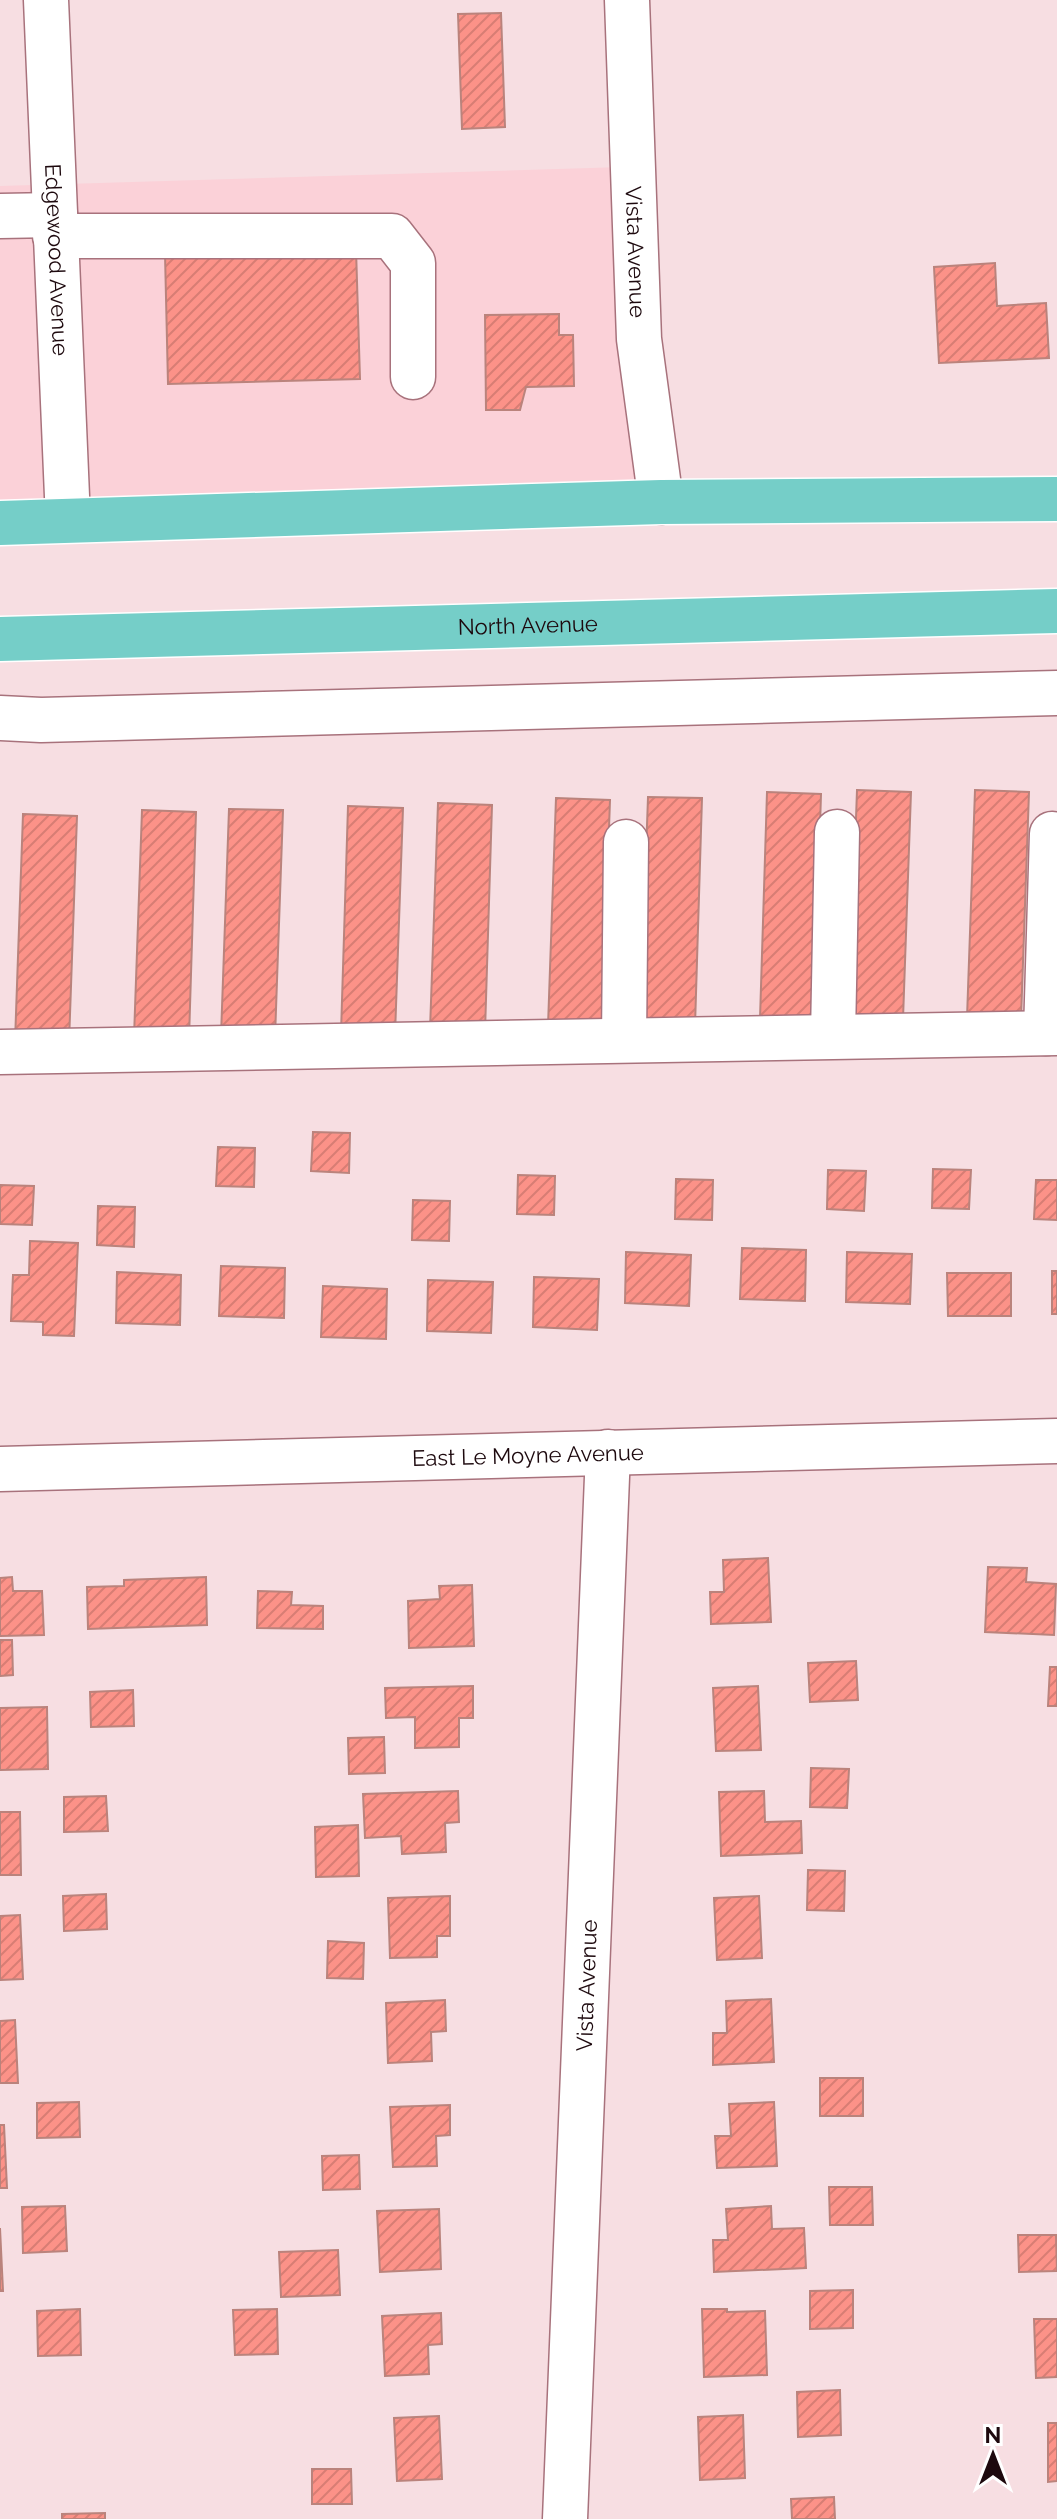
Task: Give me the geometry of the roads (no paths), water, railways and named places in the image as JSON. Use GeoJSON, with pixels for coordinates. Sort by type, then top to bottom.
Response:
{"type":"FeatureCollection","features":[{"type":"Feature","properties":{"kind":"main road"},"geometry":{"type":"LineString","coordinates":[[0,523],[661,502],[1057,499]]}},
{"type":"Feature","properties":{"kind":"main road","name":"North Avenue"},"geometry":{"type":"LineString","coordinates":[[0,639],[1057,611]]}},
{"type":"Feature","properties":{"kind":"street","name":"Edgewood Avenue"},"geometry":{"type":"LineString","coordinates":[[46,0],[68,520]]}},
{"type":"Feature","properties":{"kind":"street","name":"Vista Avenue"},"geometry":{"type":"LineString","coordinates":[[627,0],[639,339],[661,502]]}},
{"type":"Feature","properties":{"kind":"street"},"geometry":{"type":"LineString","coordinates":[[0,216],[55,226],[392,236],[413,263],[413,377]]}},
{"type":"Feature","properties":{"kind":"street"},"geometry":{"type":"LineString","coordinates":[[0,718],[41,720],[1057,693]]}},
{"type":"Feature","properties":{"kind":"street"},"geometry":{"type":"LineString","coordinates":[[833,1036],[837,832]]}},
{"type":"Feature","properties":{"kind":"street"},"geometry":{"type":"LineString","coordinates":[[0,1052],[1051,1033],[1052,834]]}},
{"type":"Feature","properties":{"kind":"street"},"geometry":{"type":"LineString","coordinates":[[624,1040],[626,842]]}},
{"type":"Feature","properties":{"kind":"street","name":"East Le Moyne Avenue"},"geometry":{"type":"LineString","coordinates":[[0,1469],[1057,1441]]}},
{"type":"Feature","properties":{"kind":"street","name":"Vista Avenue"},"geometry":{"type":"LineString","coordinates":[[565,2519],[608,1452]]}}]}
